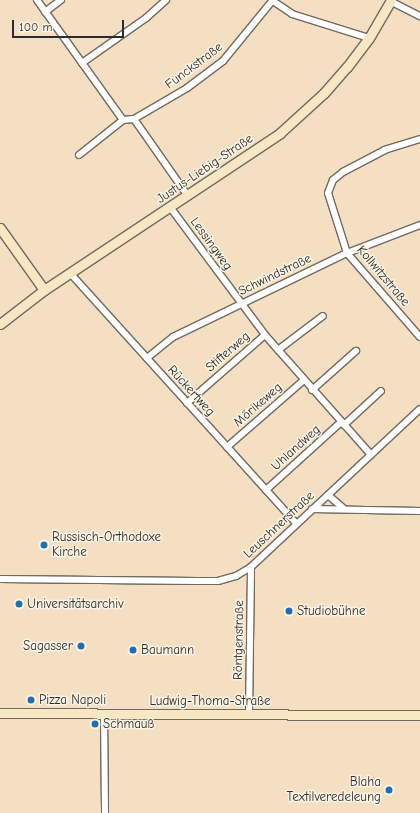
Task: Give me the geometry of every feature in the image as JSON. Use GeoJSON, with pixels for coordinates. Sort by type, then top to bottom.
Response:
{"type":"FeatureCollection","features":[{"type":"Feature","properties":{"kind":"main road","name":"Justus-Liebig-Straße"},"geometry":{"type":"LineString","coordinates":[[0,324],[44,290],[254,153],[304,113],[342,72],[369,38],[390,1]]}},
{"type":"Feature","properties":{"kind":"main road"},"geometry":{"type":"LineString","coordinates":[[0,228],[44,290]]}},
{"type":"Feature","properties":{"kind":"main road","name":"Ludwig-Thoma-Straße"},"geometry":{"type":"LineString","coordinates":[[0,713],[420,715]]}},
{"type":"Feature","properties":{"kind":"street"},"geometry":{"type":"LineString","coordinates":[[37,0],[123,120]]}},
{"type":"Feature","properties":{"kind":"street"},"geometry":{"type":"LineString","coordinates":[[45,12],[61,0]]}},
{"type":"Feature","properties":{"kind":"street"},"geometry":{"type":"LineString","coordinates":[[82,63],[146,18],[166,0]]}},
{"type":"Feature","properties":{"kind":"street","name":"Funckstraße"},"geometry":{"type":"LineString","coordinates":[[134,119],[187,88],[223,61],[273,1],[292,14],[369,38]]}},
{"type":"Feature","properties":{"kind":"street"},"geometry":{"type":"LineString","coordinates":[[390,1],[420,16]]}},
{"type":"Feature","properties":{"kind":"street"},"geometry":{"type":"LineString","coordinates":[[79,156],[123,120],[134,119],[188,196]]}},
{"type":"Feature","properties":{"kind":"street","name":"Kollwitzstraße"},"geometry":{"type":"LineString","coordinates":[[420,139],[385,150],[343,172],[330,185],[330,202],[347,253],[420,337]]}},
{"type":"Feature","properties":{"kind":"street","name":"Lessingweg"},"geometry":{"type":"LineString","coordinates":[[170,207],[265,335],[370,455]]}},
{"type":"Feature","properties":{"kind":"street","name":"Schwindstraße"},"geometry":{"type":"LineString","coordinates":[[147,358],[167,340],[347,253],[420,225]]}},
{"type":"Feature","properties":{"kind":"street","name":"Rückertweg"},"geometry":{"type":"LineString","coordinates":[[70,273],[296,523]]}},
{"type":"Feature","properties":{"kind":"street"},"geometry":{"type":"LineString","coordinates":[[278,350],[322,316]]}},
{"type":"Feature","properties":{"kind":"street","name":"Stifterweg"},"geometry":{"type":"LineString","coordinates":[[187,403],[265,335]]}},
{"type":"Feature","properties":{"kind":"street"},"geometry":{"type":"LineString","coordinates":[[312,390],[356,351]]}},
{"type":"Feature","properties":{"kind":"street","name":"Mörikeweg"},"geometry":{"type":"LineString","coordinates":[[228,447],[304,380]]}},
{"type":"Feature","properties":{"kind":"street"},"geometry":{"type":"LineString","coordinates":[[342,423],[381,391]]}},
{"type":"Feature","properties":{"kind":"street","name":"Leuschnerstraße"},"geometry":{"type":"LineString","coordinates":[[0,579],[218,581],[236,576],[252,567],[296,523],[420,409]]}},
{"type":"Feature","properties":{"kind":"street","name":"Uhlandweg"},"geometry":{"type":"LineString","coordinates":[[266,490],[342,423]]}},
{"type":"Feature","properties":{"kind":"street"},"geometry":{"type":"LineString","coordinates":[[328,495],[343,508]]}},
{"type":"Feature","properties":{"kind":"street"},"geometry":{"type":"LineString","coordinates":[[312,509],[343,508],[420,511]]}},
{"type":"Feature","properties":{"kind":"street","name":"Röntgenstraße"},"geometry":{"type":"LineString","coordinates":[[249,714],[252,567]]}},
{"type":"Feature","properties":{"kind":"street"},"geometry":{"type":"LineString","coordinates":[[104,714],[105,813]]}},
{"type":"Feature","properties":{"kind":"place","name":"Russisch-Orthodoxe Kirche"},"geometry":{"type":"Point","coordinates":[44,545]}},
{"type":"Feature","properties":{"kind":"place","name":"Universitätsarchiv"},"geometry":{"type":"Point","coordinates":[19,604]}},
{"type":"Feature","properties":{"kind":"place","name":"Studiobühne"},"geometry":{"type":"Point","coordinates":[289,611]}},
{"type":"Feature","properties":{"kind":"place","name":"Sagasser"},"geometry":{"type":"Point","coordinates":[81,646]}},
{"type":"Feature","properties":{"kind":"place","name":"Baumann"},"geometry":{"type":"Point","coordinates":[133,650]}},
{"type":"Feature","properties":{"kind":"place","name":"Pizza Napoli"},"geometry":{"type":"Point","coordinates":[31,700]}},
{"type":"Feature","properties":{"kind":"place","name":"Schmauß"},"geometry":{"type":"Point","coordinates":[95,724]}},
{"type":"Feature","properties":{"kind":"place","name":"Blaha Textilveredeleung"},"geometry":{"type":"Point","coordinates":[389,790]}}]}
